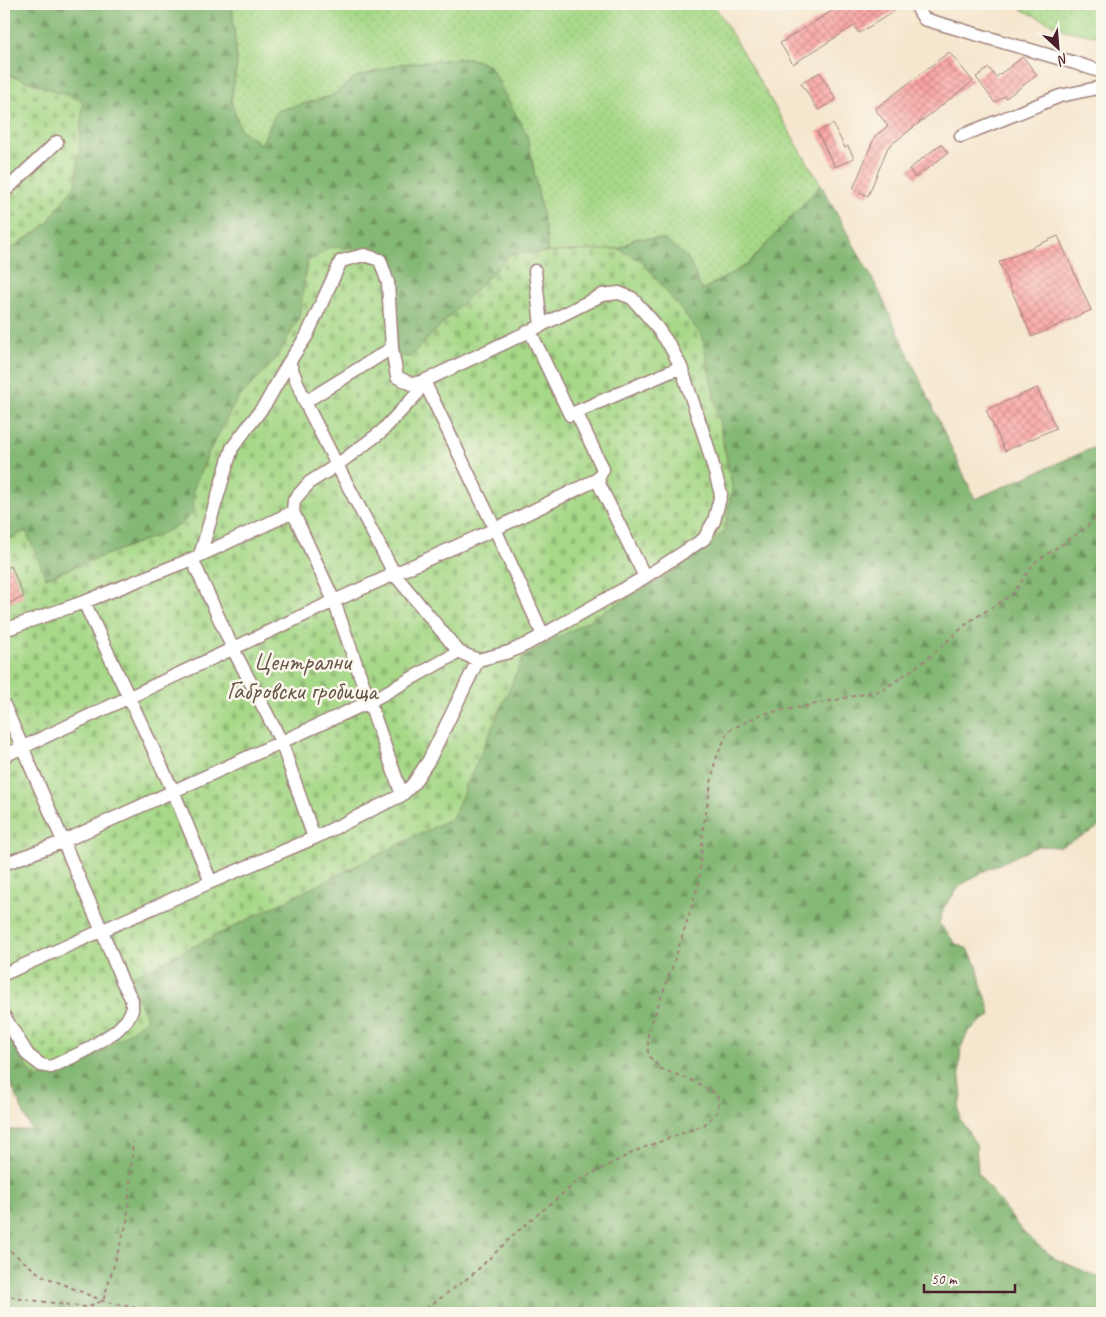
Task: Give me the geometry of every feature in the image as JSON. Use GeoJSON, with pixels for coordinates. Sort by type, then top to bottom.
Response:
{"type":"FeatureCollection","features":[{"type":"Feature","properties":{"kind":"lane"},"geometry":{"type":"LineString","coordinates":[[916,4],[924,19],[1102,72]]}},
{"type":"Feature","properties":{"kind":"lane"},"geometry":{"type":"LineString","coordinates":[[960,136],[1060,96],[1102,87]]}},
{"type":"Feature","properties":{"kind":"lane"},"geometry":{"type":"LineString","coordinates":[[4,192],[57,142]]}},
{"type":"Feature","properties":{"kind":"lane"},"geometry":{"type":"LineString","coordinates":[[289,362],[305,402],[395,575],[459,652],[478,660],[510,652],[544,635],[645,577],[704,539],[714,521],[721,494],[706,441],[681,367],[670,346],[653,322],[632,298],[618,293],[602,296],[424,381],[412,384],[397,377],[392,348],[388,283],[380,260],[364,255],[341,261],[306,337],[289,362],[266,403],[232,448],[196,557],[233,649],[282,741],[314,838]]}},
{"type":"Feature","properties":{"kind":"lane"},"geometry":{"type":"LineString","coordinates":[[535,270],[536,329],[570,415],[681,367]]}},
{"type":"Feature","properties":{"kind":"lane"},"geometry":{"type":"LineString","coordinates":[[305,402],[392,348]]}},
{"type":"Feature","properties":{"kind":"lane"},"geometry":{"type":"LineString","coordinates":[[402,795],[334,602],[293,512],[294,500],[310,482],[382,432],[415,396],[424,381]]}},
{"type":"Feature","properties":{"kind":"lane"},"geometry":{"type":"LineString","coordinates":[[424,381],[544,635]]}},
{"type":"Feature","properties":{"kind":"lane"},"geometry":{"type":"LineString","coordinates":[[4,756],[495,529],[598,479],[603,469],[576,412]]}},
{"type":"Feature","properties":{"kind":"lane"},"geometry":{"type":"LineString","coordinates":[[598,479],[645,577]]}},
{"type":"Feature","properties":{"kind":"lane"},"geometry":{"type":"LineString","coordinates":[[4,630],[84,602],[196,557],[293,512]]}},
{"type":"Feature","properties":{"kind":"lane"},"geometry":{"type":"LineString","coordinates":[[84,602],[173,791],[211,882]]}},
{"type":"Feature","properties":{"kind":"lane"},"geometry":{"type":"LineString","coordinates":[[4,864],[62,842],[369,702],[459,652]]}},
{"type":"Feature","properties":{"kind":"lane"},"geometry":{"type":"LineString","coordinates":[[4,974],[314,838],[402,795],[413,784],[429,760],[478,660]]}},
{"type":"Feature","properties":{"kind":"lane"},"geometry":{"type":"LineString","coordinates":[[4,705],[122,981],[132,1000],[132,1010],[127,1020],[116,1030],[85,1051],[50,1067],[40,1065],[28,1055],[4,1016]]}},
{"type":"Feature","properties":{"kind":"path"},"geometry":{"type":"LineString","coordinates":[[420,1313],[472,1276],[519,1230],[579,1180],[640,1149],[704,1126],[719,1110],[717,1094],[691,1080],[662,1069],[648,1055],[648,1033],[700,884],[703,830],[715,761],[728,732],[761,714],[883,690],[928,659],[970,621],[1013,594],[1034,563],[1083,530],[1102,513]]}},
{"type":"Feature","properties":{"kind":"path"},"geometry":{"type":"LineString","coordinates":[[103,1302],[127,1222],[133,1142]]}},
{"type":"Feature","properties":{"kind":"path"},"geometry":{"type":"LineString","coordinates":[[4,1246],[41,1275],[103,1302],[159,1313]]}},
{"type":"Feature","properties":{"kind":"path"},"geometry":{"type":"LineString","coordinates":[[4,1292],[15,1298],[85,1307],[103,1302]]}},
{"type":"Feature","properties":{"kind":"green space"},"geometry":{"type":"Polygon","coordinates":[[[4,4],[232,4],[237,62],[231,102],[240,129],[261,145],[277,111],[332,96],[354,78],[401,64],[469,58],[490,66],[527,135],[547,240],[547,252],[511,254],[410,357],[396,356],[307,262],[299,318],[275,360],[237,400],[208,454],[193,490],[194,512],[180,525],[158,535],[45,578],[26,531],[4,542],[4,253],[45,226],[83,101],[4,73],[4,4]]]}},
{"type":"Feature","properties":{"kind":"green space"},"geometry":{"type":"Polygon","coordinates":[[[232,4],[714,4],[821,185],[747,265],[702,290],[687,257],[636,238],[619,249],[547,252],[547,240],[527,135],[489,66],[469,58],[401,64],[354,78],[332,96],[277,111],[261,145],[240,129],[231,102],[237,62],[232,4]]]}},
{"type":"Feature","properties":{"kind":"green space"},"geometry":{"type":"Polygon","coordinates":[[[1010,4],[1102,4],[1102,37],[1067,31],[1010,4]]]}},
{"type":"Feature","properties":{"kind":"green space"},"geometry":{"type":"Polygon","coordinates":[[[4,73],[83,101],[76,183],[45,226],[4,253],[4,73]]]}},
{"type":"Feature","properties":{"kind":"green space"},"geometry":{"type":"Polygon","coordinates":[[[821,185],[878,289],[975,499],[1102,444],[1102,823],[1094,830],[1060,847],[1038,846],[986,870],[961,885],[944,907],[939,923],[956,944],[968,949],[977,966],[991,1016],[981,1021],[968,1032],[961,1047],[959,1069],[962,1097],[958,1107],[960,1119],[976,1144],[978,1173],[1023,1232],[1039,1246],[1056,1259],[1102,1279],[1102,1313],[4,1313],[4,1130],[31,1130],[4,1068],[4,1032],[35,1079],[128,979],[452,818],[523,658],[659,580],[705,550],[732,487],[702,337],[643,262],[619,249],[636,238],[663,239],[687,257],[702,290],[747,265],[821,185]]]}},
{"type":"Feature","properties":{"kind":"green space","name":"Централни Габровски гробища"},"geometry":{"type":"Polygon","coordinates":[[[330,247],[363,249],[392,259],[396,356],[410,357],[511,254],[619,249],[643,262],[702,336],[732,487],[725,530],[705,550],[659,580],[523,658],[452,818],[128,979],[147,1019],[89,1061],[35,1079],[4,1032],[4,542],[26,531],[46,578],[180,525],[194,512],[193,490],[208,454],[237,400],[275,360],[299,318],[307,262],[330,247]]]}},
{"type":"Feature","properties":{"kind":"building"},"geometry":{"type":"Polygon","coordinates":[[[843,4],[906,4],[859,33],[854,26],[793,64],[780,43],[843,4]]]}},
{"type":"Feature","properties":{"kind":"building"},"geometry":{"type":"Polygon","coordinates":[[[949,52],[973,81],[888,147],[868,196],[853,189],[875,136],[888,126],[875,109],[949,52]]]}},
{"type":"Feature","properties":{"kind":"building"},"geometry":{"type":"Polygon","coordinates":[[[1023,57],[1037,75],[1006,98],[1004,96],[995,103],[976,77],[989,68],[996,77],[1023,57]]]}},
{"type":"Feature","properties":{"kind":"building"},"geometry":{"type":"Polygon","coordinates":[[[820,72],[836,100],[818,110],[801,83],[820,72]]]}},
{"type":"Feature","properties":{"kind":"building"},"geometry":{"type":"Polygon","coordinates":[[[833,124],[845,148],[848,146],[854,158],[835,167],[817,132],[833,124]]]}},
{"type":"Feature","properties":{"kind":"building"},"geometry":{"type":"Polygon","coordinates":[[[941,144],[948,153],[915,178],[909,169],[941,144]]]}},
{"type":"Feature","properties":{"kind":"building"},"geometry":{"type":"Polygon","coordinates":[[[1058,236],[1091,310],[1032,337],[999,262],[1058,236]]]}},
{"type":"Feature","properties":{"kind":"building"},"geometry":{"type":"Polygon","coordinates":[[[1037,388],[1056,428],[1005,451],[986,410],[1037,388]]]}},
{"type":"Feature","properties":{"kind":"building"},"geometry":{"type":"Polygon","coordinates":[[[11,566],[24,597],[4,605],[4,569],[11,566]]]}}]}
